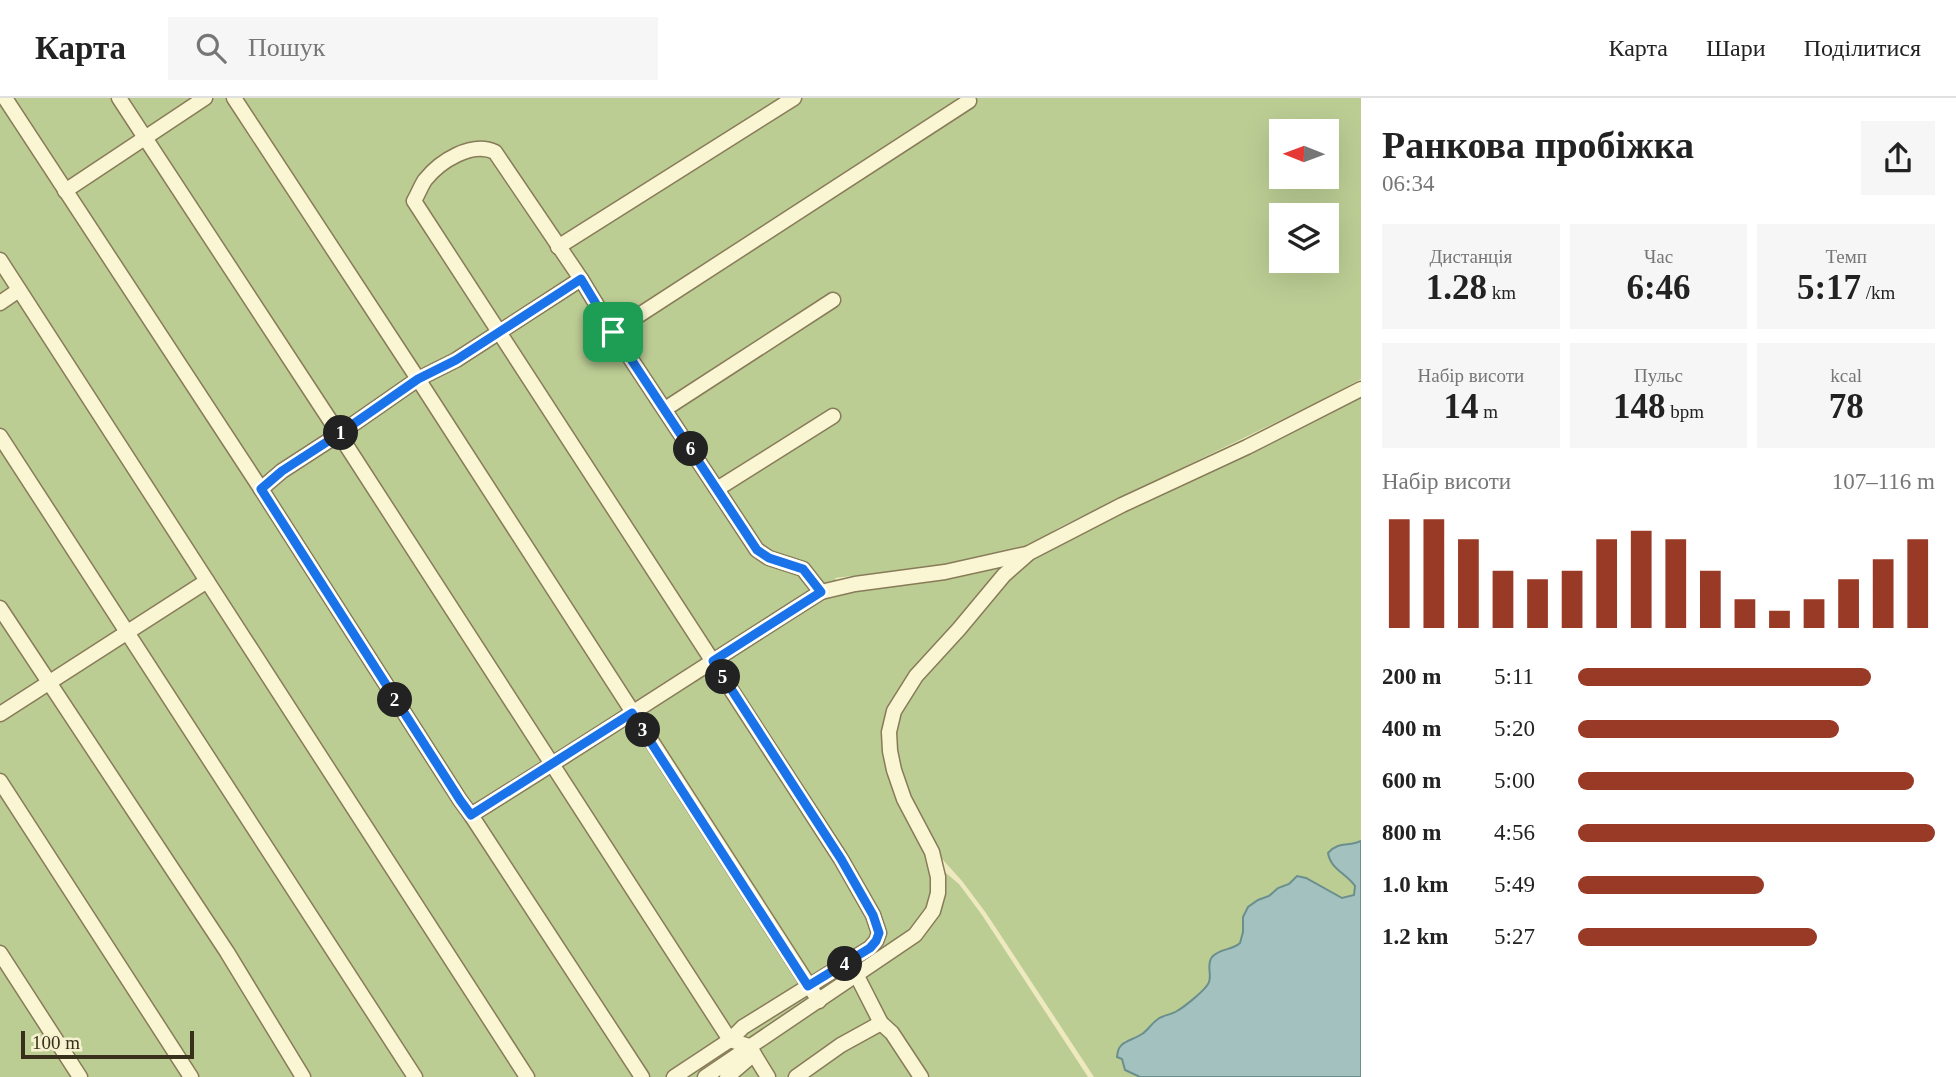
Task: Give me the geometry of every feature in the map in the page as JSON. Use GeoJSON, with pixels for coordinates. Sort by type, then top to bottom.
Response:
{"type":"FeatureCollection","features":[{"type":"Feature","properties":{"kind":"street"},"geometry":{"type":"LineString","coordinates":[[5,98],[642,1077]]}},
{"type":"Feature","properties":{"kind":"street"},"geometry":{"type":"LineString","coordinates":[[119,98],[730,1040],[752,1050],[768,1077]]}},
{"type":"Feature","properties":{"kind":"street"},"geometry":{"type":"LineString","coordinates":[[65,191],[205,98]]}},
{"type":"Feature","properties":{"kind":"street"},"geometry":{"type":"LineString","coordinates":[[234,98],[819,1001]]}},
{"type":"Feature","properties":{"kind":"street"},"geometry":{"type":"LineString","coordinates":[[558,247],[794,98]]}},
{"type":"Feature","properties":{"kind":"street"},"geometry":{"type":"LineString","coordinates":[[613,332],[969,101]]}},
{"type":"Feature","properties":{"kind":"street"},"geometry":{"type":"LineString","coordinates":[[674,1077],[730,1040],[743,1027],[870,948],[879,933],[873,915],[841,859],[414,201],[424,181],[436,169],[468,151],[487,148],[495,152],[757,550],[769,558],[803,569],[821,592]]}},
{"type":"Feature","properties":{"kind":"street"},"geometry":{"type":"LineString","coordinates":[[0,260],[527,1077]]}},
{"type":"Feature","properties":{"kind":"street"},"geometry":{"type":"LineString","coordinates":[[261,489],[282,471],[418,379],[456,360],[581,279]]}},
{"type":"Feature","properties":{"kind":"street"},"geometry":{"type":"LineString","coordinates":[[0,303],[19,290]]}},
{"type":"Feature","properties":{"kind":"street"},"geometry":{"type":"LineString","coordinates":[[665,409],[833,300]]}},
{"type":"Feature","properties":{"kind":"street"},"geometry":{"type":"LineString","coordinates":[[705,1077],[752,1050],[915,935],[933,911],[938,893],[938,877],[932,852],[904,799],[890,751],[894,711],[916,676],[1004,575],[1029,553],[1122,505],[1361,390]]}},
{"type":"Feature","properties":{"kind":"street"},"geometry":{"type":"LineString","coordinates":[[717,489],[832,416]]}},
{"type":"Feature","properties":{"kind":"street"},"geometry":{"type":"LineString","coordinates":[[0,436],[415,1077]]}},
{"type":"Feature","properties":{"kind":"street"},"geometry":{"type":"LineString","coordinates":[[471,815],[821,592],[855,584],[945,572],[1029,553]]}},
{"type":"Feature","properties":{"kind":"street"},"geometry":{"type":"LineString","coordinates":[[0,714],[207,581]]}},
{"type":"Feature","properties":{"kind":"street"},"geometry":{"type":"LineString","coordinates":[[0,608],[226,952],[303,1077]]}},
{"type":"Feature","properties":{"kind":"street"},"geometry":{"type":"LineString","coordinates":[[0,780],[191,1077]]}},
{"type":"Feature","properties":{"kind":"street"},"geometry":{"type":"LineString","coordinates":[[0,953],[80,1077]]}},
{"type":"Feature","properties":{"kind":"street"},"geometry":{"type":"LineString","coordinates":[[857,976],[881,1023],[892,1033],[921,1077]]}},
{"type":"Feature","properties":{"kind":"street"},"geometry":{"type":"LineString","coordinates":[[796,1077],[841,1045],[881,1023]]}},
{"type":"Feature","properties":{"kind":"street"},"geometry":{"type":"LineString","coordinates":[[727,1077],[752,1050]]}},
{"type":"Feature","properties":{"kind":"green space"},"geometry":{"type":"Polygon","coordinates":[[[0,98],[1361,98],[1361,379],[1060,527],[1028,547],[964,563],[835,578],[844,592],[1007,564],[914,674],[884,752],[887,773],[899,803],[928,858],[959,884],[982,915],[1088,1077],[0,1077],[0,98]]]}},
{"type":"Feature","properties":{"kind":"green space"},"geometry":{"type":"Polygon","coordinates":[[[1361,395],[1361,841],[1343,844],[1340,873],[1349,877],[1356,886],[1355,895],[1342,898],[1306,878],[1297,876],[1289,884],[1258,900],[1242,925],[1240,943],[1215,954],[1208,985],[1178,1011],[1158,1018],[1143,1034],[1124,1041],[1122,1059],[1125,1070],[1140,1077],[1094,1077],[986,913],[934,850],[898,770],[893,733],[906,698],[1031,557],[1361,395]]]}},
{"type":"Feature","properties":{"kind":"water"},"geometry":{"type":"Polygon","coordinates":[[[1361,841],[1361,1077],[1140,1077],[1125,1070],[1122,1059],[1117,1057],[1120,1047],[1142,1034],[1160,1018],[1180,1009],[1204,989],[1209,982],[1209,963],[1212,957],[1240,943],[1243,917],[1248,907],[1289,884],[1297,876],[1306,878],[1342,898],[1354,895],[1355,886],[1332,864],[1328,853],[1336,847],[1361,841]]]}},
{"type":"Feature","properties":{"kind":"route"},"geometry":{"type":"LineString","coordinates":[[581,279],[613,332],[757,550],[769,558],[803,569],[821,592],[713,661],[841,859],[873,915],[879,933],[870,948],[808,986],[632,713],[471,815],[261,489],[282,471],[418,379],[456,360],[581,279]]}}]}
